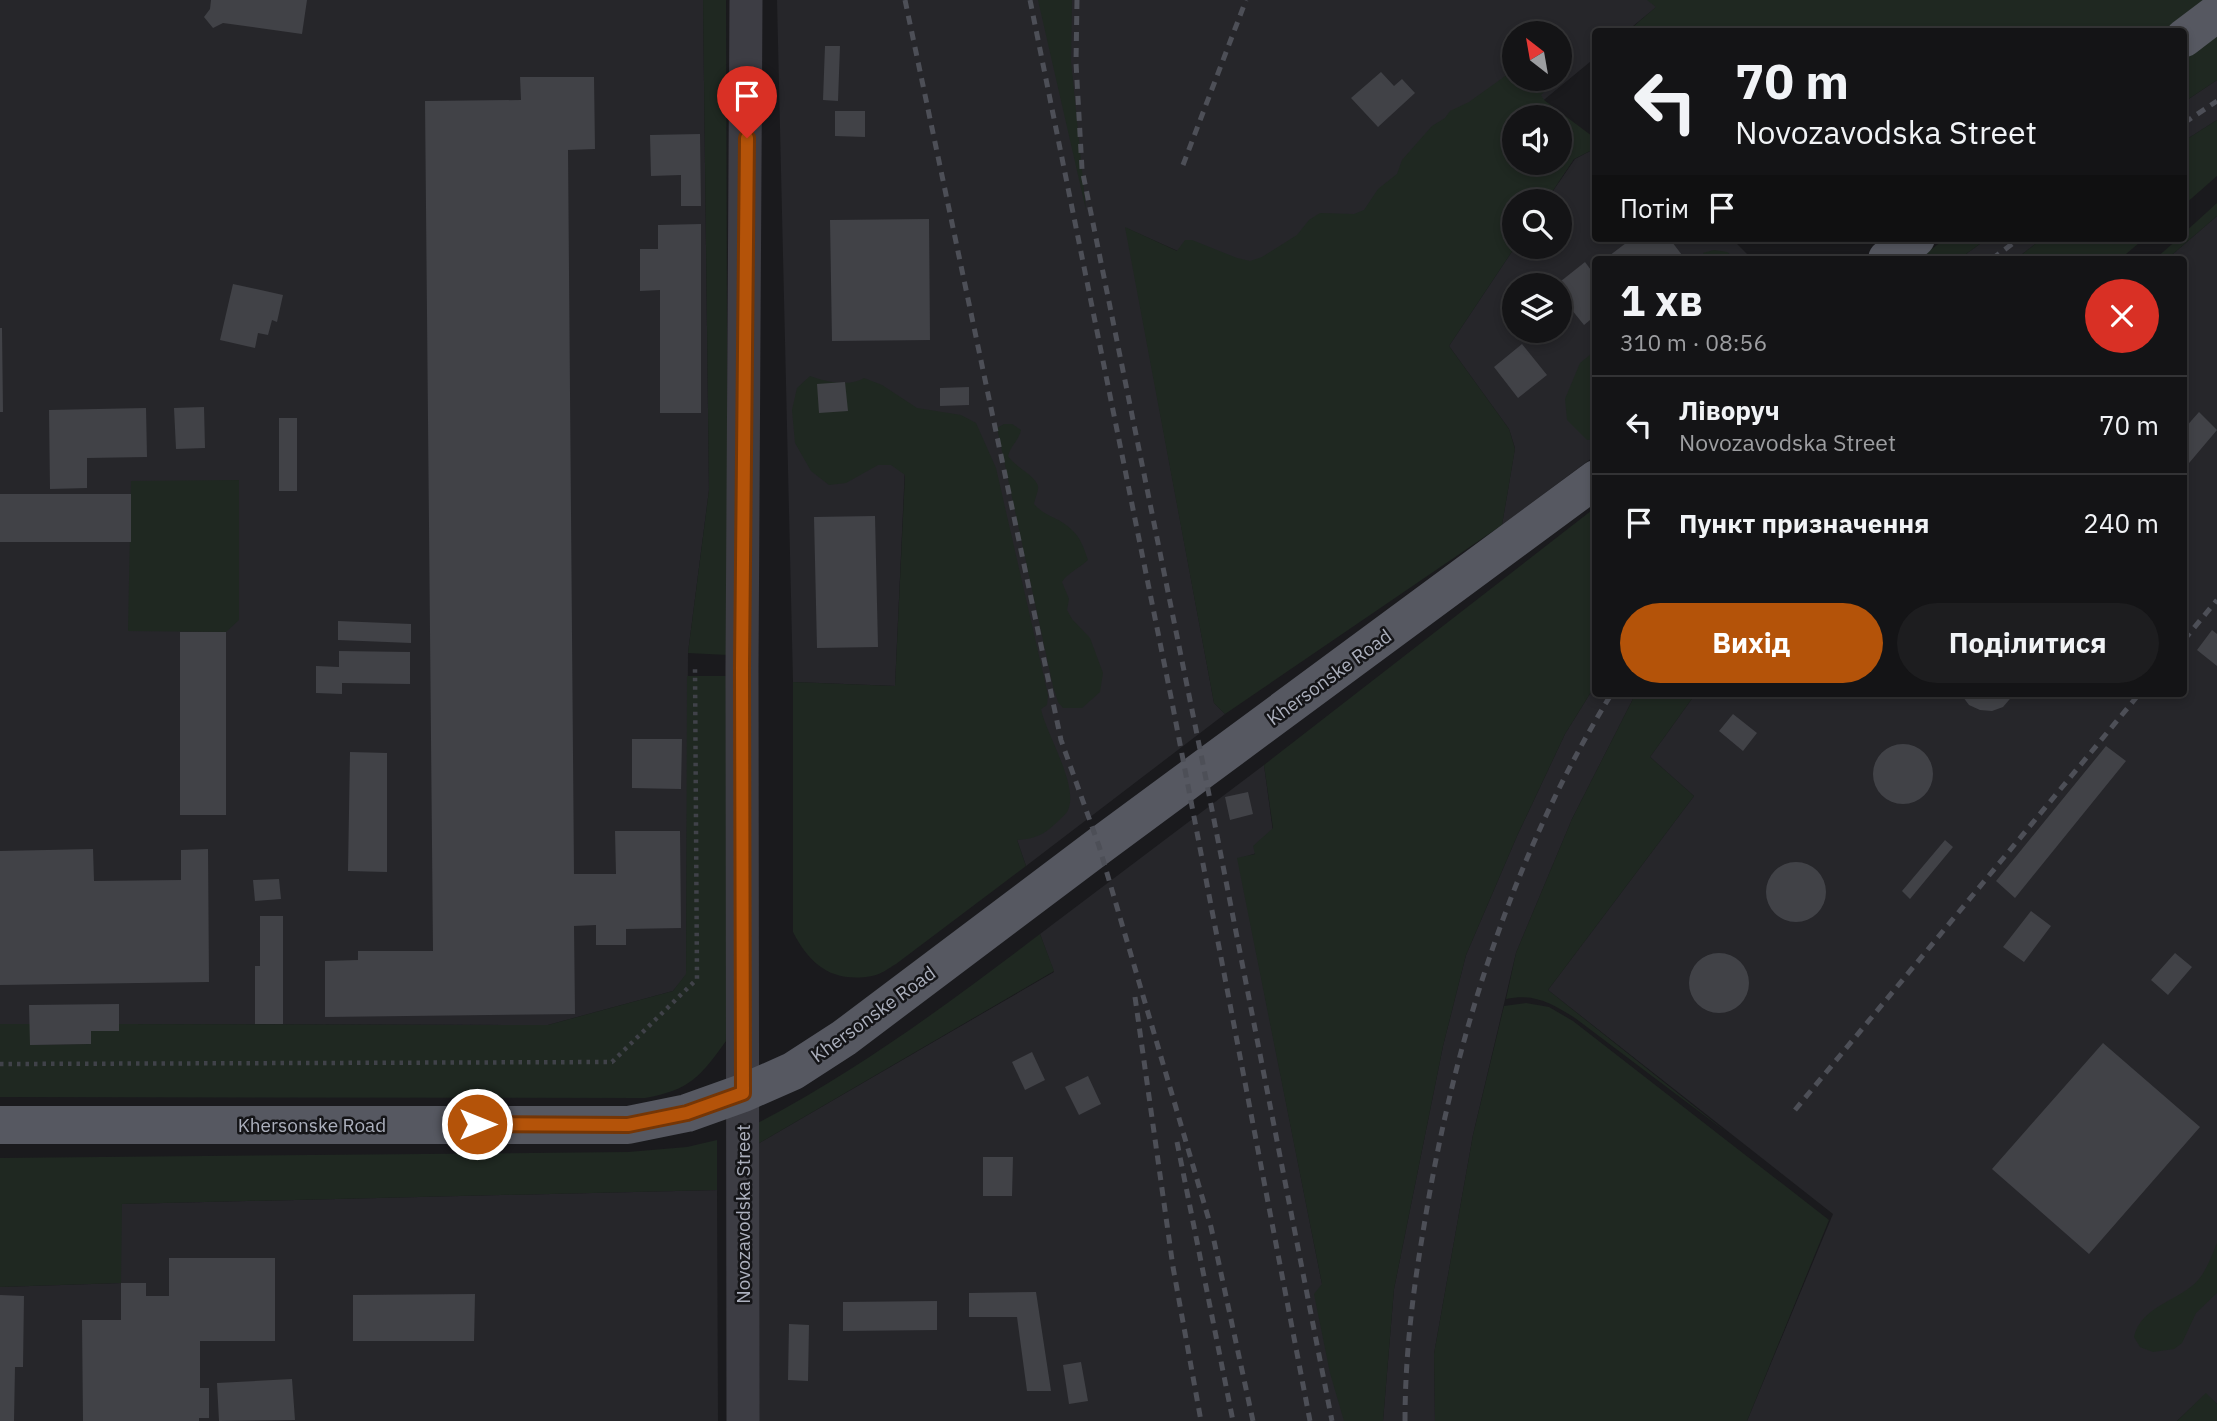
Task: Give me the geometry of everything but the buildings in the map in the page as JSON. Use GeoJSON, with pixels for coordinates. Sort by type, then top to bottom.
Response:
{"type":"FeatureCollection","features":[{"type":"Feature","properties":{"kind":"main road"},"geometry":{"type":"LineString","coordinates":[[2187,36],[2217,13]]}},
{"type":"Feature","properties":{"kind":"main road"},"geometry":{"type":"LineString","coordinates":[[1891,256],[1910,242]]}},
{"type":"Feature","properties":{"kind":"main road","name":"Khersonske Road"},"geometry":{"type":"LineString","coordinates":[[0,1125],[628,1125],[687,1113],[743,1093],[793,1070],[844,1038],[1592,482]]}},
{"type":"Feature","properties":{"kind":"street","name":"Novozavodska Street"},"geometry":{"type":"LineString","coordinates":[[743,1421],[742,667],[746,0]]}},
{"type":"Feature","properties":{"kind":"path"},"geometry":{"type":"LineString","coordinates":[[0,1064],[612,1062],[697,979],[695,667]]}},
{"type":"Feature","properties":{"kind":"shaded area"},"geometry":{"type":"Polygon","coordinates":[[[0,0],[703,0],[709,490],[688,653],[686,975],[673,991],[548,1025],[120,1024],[119,1031],[91,1044],[30,1045],[30,1024],[0,1024],[0,0]]]}},
{"type":"Feature","properties":{"kind":"shaded area"},"geometry":{"type":"Polygon","coordinates":[[[703,0],[726,0],[728,655],[688,653],[709,490],[703,0]]]}},
{"type":"Feature","properties":{"kind":"shaded area"},"geometry":{"type":"Polygon","coordinates":[[[777,0],[1665,0],[1631,28],[1592,28],[1592,60],[1572,77],[1572,21],[1502,21],[1502,91],[1555,91],[1538,105],[1502,105],[1502,127],[1297,304],[1126,228],[1214,703],[1225,714],[1026,866],[1005,805],[905,467],[895,686],[793,682],[777,0]]]}},
{"type":"Feature","properties":{"kind":"shaded area"},"geometry":{"type":"Polygon","coordinates":[[[1038,0],[1072,0],[1071,61],[1086,210],[1038,0]]]}},
{"type":"Feature","properties":{"kind":"shaded area"},"geometry":{"type":"Polygon","coordinates":[[[1647,0],[2205,0],[2167,28],[1632,28],[1656,7],[1647,0]]]}},
{"type":"Feature","properties":{"kind":"shaded area"},"geometry":{"type":"Polygon","coordinates":[[[2217,33],[2217,80],[2187,100],[2187,55],[2217,33]]]}},
{"type":"Feature","properties":{"kind":"shaded area"},"geometry":{"type":"Polygon","coordinates":[[[1502,78],[1502,91],[1545,91],[1541,95],[1551,105],[1502,105],[1502,175],[1563,175],[1554,189],[1502,189],[1502,259],[1507,259],[1449,346],[1509,429],[1515,449],[1502,525],[1225,714],[1214,703],[1125,227],[1177,251],[1185,240],[1192,240],[1237,258],[1250,261],[1262,257],[1297,235],[1309,220],[1320,213],[1354,214],[1364,210],[1378,189],[1397,174],[1402,160],[1432,126],[1445,118],[1450,111],[1469,102],[1502,78]]]}},
{"type":"Feature","properties":{"kind":"shaded area"},"geometry":{"type":"Polygon","coordinates":[[[2217,80],[2217,120],[2187,139],[2187,100],[2217,80]]]}},
{"type":"Feature","properties":{"kind":"shaded area"},"geometry":{"type":"Polygon","coordinates":[[[2217,120],[2217,176],[2187,202],[2187,139],[2217,120]]]}},
{"type":"Feature","properties":{"kind":"shaded area"},"geometry":{"type":"Polygon","coordinates":[[[1572,121],[1592,136],[1592,150],[1572,162],[1572,121]]]}},
{"type":"Feature","properties":{"kind":"shaded area"},"geometry":{"type":"Polygon","coordinates":[[[1592,150],[1592,242],[1735,242],[1749,256],[1592,256],[1592,458],[1502,525],[1515,448],[1509,429],[1449,346],[1507,259],[1572,259],[1572,189],[1554,189],[1564,175],[1572,175],[1572,163],[1575,159],[1592,150]]]}},
{"type":"Feature","properties":{"kind":"shaded area"},"geometry":{"type":"Polygon","coordinates":[[[2217,203],[2217,216],[2187,242],[2187,230],[2217,203]]]}},
{"type":"Feature","properties":{"kind":"shaded area"},"geometry":{"type":"Polygon","coordinates":[[[2217,216],[2217,1404],[2206,1394],[2177,1421],[1747,1421],[1833,1214],[1548,990],[1694,796],[1650,757],[1693,697],[2187,697],[2187,256],[2170,256],[2217,216]]]}},
{"type":"Feature","properties":{"kind":"shaded area"},"geometry":{"type":"Polygon","coordinates":[[[1941,242],[1982,242],[1963,256],[1923,256],[1941,242]]]}},
{"type":"Feature","properties":{"kind":"shaded area"},"geometry":{"type":"Polygon","coordinates":[[[1982,242],[2038,242],[2020,256],[1963,256],[1982,242]]]}},
{"type":"Feature","properties":{"kind":"shaded area"},"geometry":{"type":"Polygon","coordinates":[[[2038,242],[2140,242],[2124,256],[2020,256],[2038,242]]]}},
{"type":"Feature","properties":{"kind":"shaded area"},"geometry":{"type":"Polygon","coordinates":[[[2174,242],[2187,242],[2170,256],[2158,256],[2174,242]]]}},
{"type":"Feature","properties":{"kind":"shaded area"},"geometry":{"type":"Polygon","coordinates":[[[1714,250],[1727,252],[1732,256],[1706,256],[1703,253],[1714,250]]]}},
{"type":"Feature","properties":{"kind":"shaded area"},"geometry":{"type":"Polygon","coordinates":[[[1592,353],[1592,439],[1587,440],[1567,420],[1565,399],[1580,363],[1592,353]]]}},
{"type":"Feature","properties":{"kind":"shaded area"},"geometry":{"type":"Polygon","coordinates":[[[810,376],[845,383],[864,378],[882,385],[917,408],[961,415],[976,423],[996,468],[1048,695],[1047,705],[1041,709],[1070,790],[1067,812],[1051,828],[1042,834],[1017,840],[1026,866],[896,964],[881,973],[858,977],[845,977],[824,969],[807,954],[793,932],[793,682],[895,686],[905,475],[891,465],[878,465],[846,483],[829,485],[811,471],[795,443],[792,410],[797,388],[810,376]]]}},
{"type":"Feature","properties":{"kind":"shaded area"},"geometry":{"type":"Polygon","coordinates":[[[1012,424],[1021,430],[1008,456],[1036,482],[1038,488],[1034,504],[1075,533],[1088,560],[1062,582],[1069,599],[1067,610],[1090,638],[1103,673],[1100,692],[1082,708],[1063,708],[1053,686],[997,428],[1012,424]]]}},
{"type":"Feature","properties":{"kind":"shaded area"},"geometry":{"type":"Polygon","coordinates":[[[239,480],[239,620],[226,632],[128,631],[131,481],[239,480]]]}},
{"type":"Feature","properties":{"kind":"shaded area"},"geometry":{"type":"Polygon","coordinates":[[[1592,510],[1592,690],[1565,734],[1517,836],[1466,955],[1443,1046],[1394,1289],[1383,1421],[1344,1421],[1330,1373],[1314,1294],[1322,1284],[1237,858],[1255,854],[1253,846],[1273,828],[1264,765],[1592,510]]]}},
{"type":"Feature","properties":{"kind":"shaded area"},"geometry":{"type":"Polygon","coordinates":[[[687,676],[727,676],[726,1041],[701,1073],[684,1086],[645,1098],[0,1097],[0,1024],[30,1024],[30,1045],[91,1044],[91,1031],[119,1031],[119,1024],[548,1025],[673,991],[686,974],[687,676]]]}},
{"type":"Feature","properties":{"kind":"shaded area"},"geometry":{"type":"Polygon","coordinates":[[[1592,690],[1592,697],[1634,697],[1572,819],[1516,953],[1473,1135],[1434,1354],[1435,1421],[1383,1421],[1394,1289],[1443,1046],[1466,955],[1517,836],[1565,734],[1592,690]]]}},
{"type":"Feature","properties":{"kind":"shaded area"},"geometry":{"type":"Polygon","coordinates":[[[1634,697],[1693,697],[1650,757],[1694,796],[1548,990],[1729,1134],[1575,1018],[1534,998],[1506,999],[1516,953],[1572,819],[1634,697]]]}},
{"type":"Feature","properties":{"kind":"shaded area"},"geometry":{"type":"Polygon","coordinates":[[[1264,765],[1275,847],[1238,859],[1349,1421],[757,1421],[756,1145],[1054,972],[1040,934],[1264,765]]]}},
{"type":"Feature","properties":{"kind":"shaded area"},"geometry":{"type":"Polygon","coordinates":[[[1040,934],[1054,971],[756,1145],[756,1124],[867,1059],[1040,934]]]}},
{"type":"Feature","properties":{"kind":"shaded area"},"geometry":{"type":"Polygon","coordinates":[[[1526,1003],[1549,1007],[1573,1021],[1829,1220],[1747,1421],[1435,1421],[1434,1354],[1473,1135],[1504,1006],[1526,1003]]]}},
{"type":"Feature","properties":{"kind":"shaded area"},"geometry":{"type":"Polygon","coordinates":[[[717,1140],[717,1190],[122,1204],[121,1283],[0,1287],[0,1158],[628,1152],[687,1147],[717,1140]]]}},
{"type":"Feature","properties":{"kind":"shaded area"},"geometry":{"type":"Polygon","coordinates":[[[717,1190],[718,1421],[0,1421],[0,1287],[121,1283],[121,1204],[717,1190]]]}},
{"type":"Feature","properties":{"kind":"shaded area"},"geometry":{"type":"Polygon","coordinates":[[[2217,1243],[2217,1293],[2196,1313],[2182,1343],[2174,1349],[2153,1352],[2140,1347],[2134,1337],[2138,1326],[2153,1311],[2183,1293],[2199,1279],[2217,1243]]]}},
{"type":"Feature","properties":{"kind":"shaded area"},"geometry":{"type":"Polygon","coordinates":[[[2206,1393],[2217,1404],[2217,1421],[2177,1421],[2206,1393]]]}},
{"type":"Feature","properties":{"kind":"railway"},"geometry":{"type":"LineString","coordinates":[[905,0],[1061,740],[1099,846],[1211,1227],[1253,1421]]}},
{"type":"Feature","properties":{"kind":"railway"},"geometry":{"type":"LineString","coordinates":[[1030,0],[1171,697],[1310,1421]]}},
{"type":"Feature","properties":{"kind":"railway"},"geometry":{"type":"LineString","coordinates":[[1077,0],[1076,63],[1082,169],[1204,769],[1332,1421]]}},
{"type":"Feature","properties":{"kind":"railway"},"geometry":{"type":"LineString","coordinates":[[1183,165],[1246,0]]}},
{"type":"Feature","properties":{"kind":"railway"},"geometry":{"type":"LineString","coordinates":[[2187,121],[2217,101]]}},
{"type":"Feature","properties":{"kind":"railway"},"geometry":{"type":"LineString","coordinates":[[1996,256],[2015,242]]}},
{"type":"Feature","properties":{"kind":"railway"},"geometry":{"type":"LineString","coordinates":[[2187,636],[2217,600]]}},
{"type":"Feature","properties":{"kind":"railway"},"geometry":{"type":"LineString","coordinates":[[1405,1421],[1408,1347],[1420,1250],[1452,1087],[1471,1018],[1492,950],[1545,818],[1610,697]]}},
{"type":"Feature","properties":{"kind":"railway"},"geometry":{"type":"LineString","coordinates":[[1795,1110],[2137,697]]}},
{"type":"Feature","properties":{"kind":"railway"},"geometry":{"type":"LineString","coordinates":[[1135,997],[1173,1267],[1201,1421]]}},
{"type":"Feature","properties":{"kind":"railway"},"geometry":{"type":"LineString","coordinates":[[1177,1142],[1233,1421]]}},
{"type":"Feature","properties":{"kind":"route"},"geometry":{"type":"LineString","coordinates":[[477,1124],[628,1125],[687,1113],[743,1093],[742,667],[747,138]]}}]}
